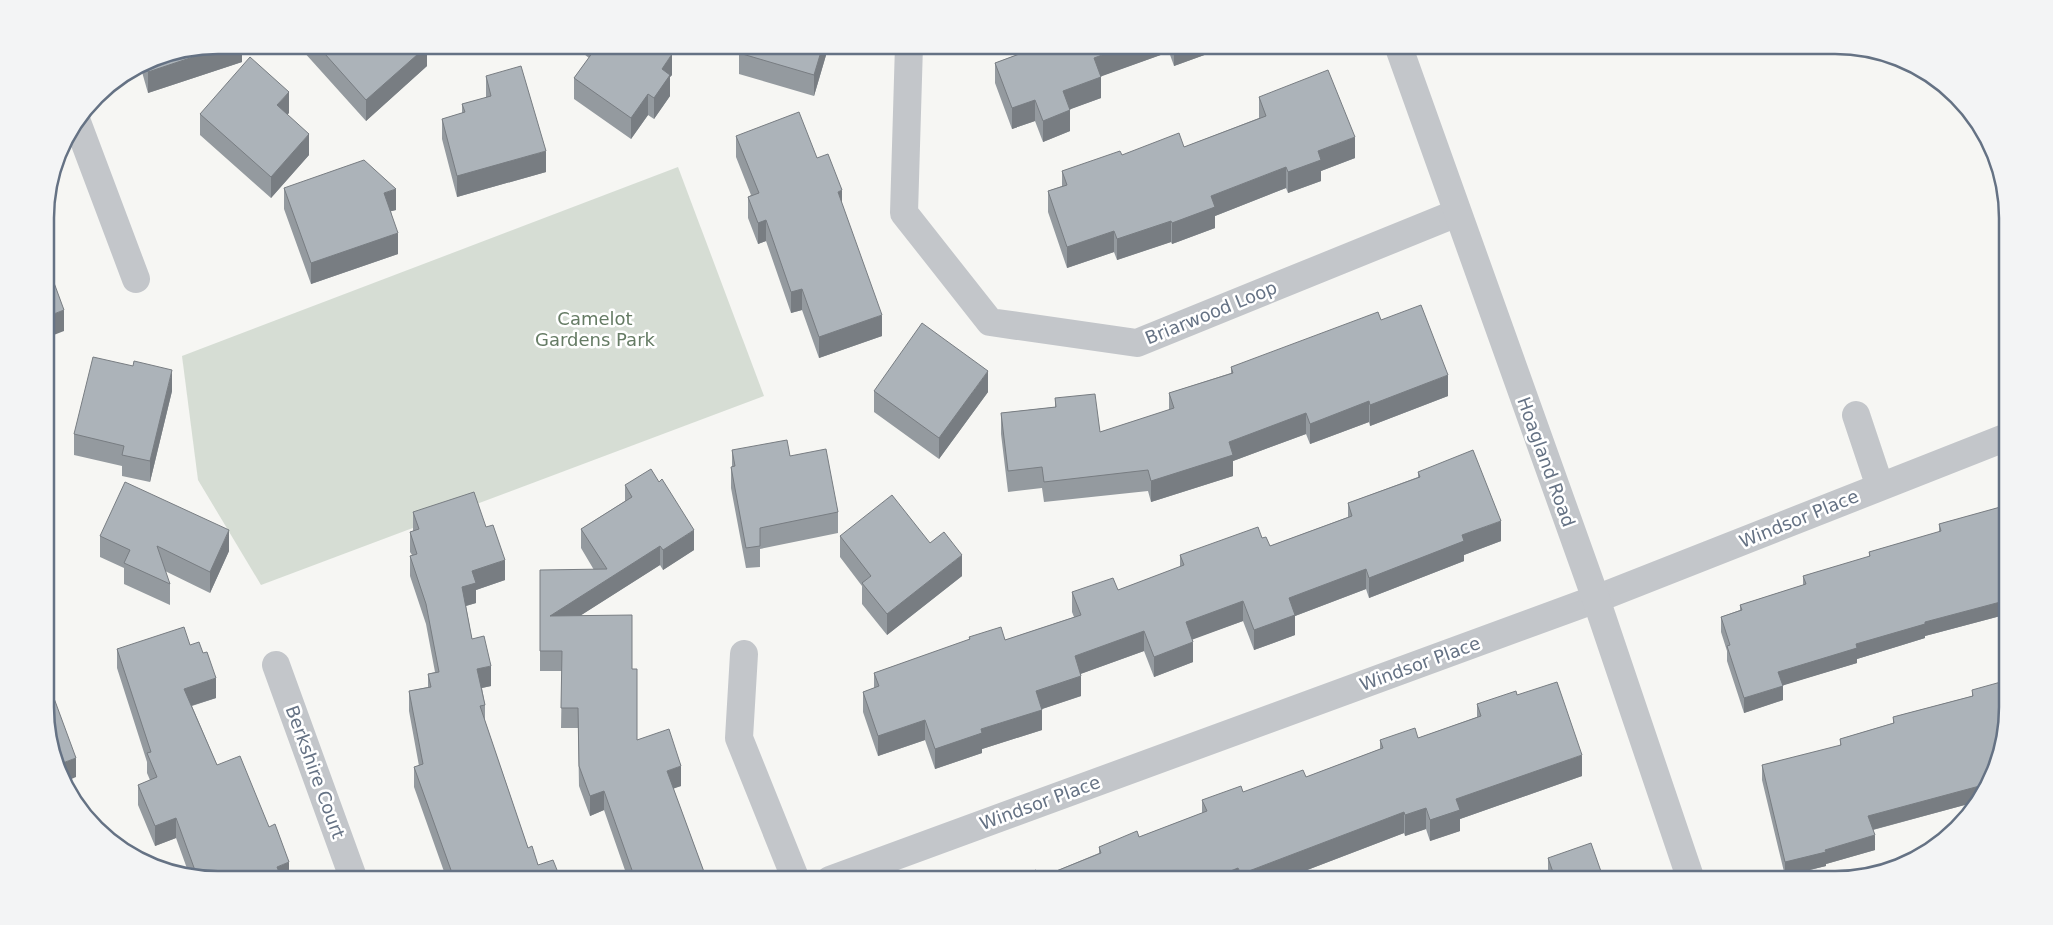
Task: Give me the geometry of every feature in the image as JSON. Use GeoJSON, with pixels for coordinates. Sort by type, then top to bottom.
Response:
{"type":"FeatureCollection","features":[{"type":"Feature","properties":{"kind":"street","name":"Briarwood Loop"},"geometry":{"type":"LineString","coordinates":[[909,54],[904,213],[990,322],[1137,343],[1457,213]]}},
{"type":"Feature","properties":{"kind":"street","name":"Hoagland Road"},"geometry":{"type":"LineString","coordinates":[[1401,54],[1596,599],[1688,871]]}},
{"type":"Feature","properties":{"kind":"street"},"geometry":{"type":"LineString","coordinates":[[80,129],[136,279]]}},
{"type":"Feature","properties":{"kind":"street"},"geometry":{"type":"LineString","coordinates":[[1856,415],[1880,487]]}},
{"type":"Feature","properties":{"kind":"street","name":"Windsor Place"},"geometry":{"type":"LineString","coordinates":[[855,871],[1596,599],[1999,440]]}},
{"type":"Feature","properties":{"kind":"street"},"geometry":{"type":"LineString","coordinates":[[744,654],[739,738],[792,871]]}},
{"type":"Feature","properties":{"kind":"street","name":"Berkshire Court"},"geometry":{"type":"LineString","coordinates":[[276,665],[351,871]]}},
{"type":"Feature","properties":{"kind":"green space","name":"Camelot Gardens Park"},"geometry":{"type":"Polygon","coordinates":[[[678,167],[764,396],[261,585],[198,480],[182,356],[678,167]]]}},
{"type":"Feature","properties":{"kind":"building"},"geometry":{"type":"Polygon","coordinates":[[[325,54],[418,54],[366,100],[325,54]]]}},
{"type":"Feature","properties":{"kind":"building"},"geometry":{"type":"Polygon","coordinates":[[[591,54],[672,54],[662,69],[670,75],[654,98],[648,94],[631,118],[574,78],[591,54]]]}},
{"type":"Feature","properties":{"kind":"building"},"geometry":{"type":"Polygon","coordinates":[[[742,54],[820,54],[814,75],[742,54]]]}},
{"type":"Feature","properties":{"kind":"building"},"geometry":{"type":"Polygon","coordinates":[[[1019,54],[1105,54],[1094,58],[1101,77],[1063,91],[1070,110],[1043,121],[1035,100],[1012,108],[995,63],[1019,54]]]}},
{"type":"Feature","properties":{"kind":"building"},"geometry":{"type":"Polygon","coordinates":[[[199,55],[148,72],[147,70],[165,62],[199,55]]]}},
{"type":"Feature","properties":{"kind":"building"},"geometry":{"type":"Polygon","coordinates":[[[250,57],[289,92],[277,105],[309,134],[271,177],[200,114],[250,57]]]}},
{"type":"Feature","properties":{"kind":"building"},"geometry":{"type":"Polygon","coordinates":[[[521,66],[546,151],[457,176],[442,119],[465,112],[462,104],[491,96],[486,76],[521,66]]]}},
{"type":"Feature","properties":{"kind":"building"},"geometry":{"type":"Polygon","coordinates":[[[1328,70],[1355,137],[1318,151],[1321,160],[1288,172],[1286,167],[1211,196],[1215,207],[1172,223],[1171,221],[1117,239],[1114,231],[1067,247],[1048,191],[1067,185],[1062,171],[1120,151],[1122,155],[1179,133],[1184,147],[1266,116],[1259,97],[1328,70]]]}},
{"type":"Feature","properties":{"kind":"building"},"geometry":{"type":"Polygon","coordinates":[[[799,112],[817,158],[828,154],[842,190],[838,192],[882,315],[819,337],[802,289],[791,292],[766,220],[758,223],[748,197],[759,193],[736,136],[799,112]]]}},
{"type":"Feature","properties":{"kind":"building"},"geometry":{"type":"Polygon","coordinates":[[[364,160],[396,189],[384,193],[398,233],[311,263],[284,188],[364,160]]]}},
{"type":"Feature","properties":{"kind":"building"},"geometry":{"type":"Polygon","coordinates":[[[54,283],[64,310],[54,314],[54,283]]]}},
{"type":"Feature","properties":{"kind":"building"},"geometry":{"type":"Polygon","coordinates":[[[1421,305],[1448,375],[1370,405],[1369,401],[1310,424],[1306,413],[1229,442],[1233,455],[1151,481],[1148,470],[1044,482],[1042,467],[1008,471],[1001,413],[1056,407],[1055,398],[1095,394],[1100,432],[1174,408],[1169,393],[1233,373],[1231,367],[1378,312],[1381,320],[1421,305]]]}},
{"type":"Feature","properties":{"kind":"building"},"geometry":{"type":"Polygon","coordinates":[[[922,323],[988,371],[939,438],[874,391],[922,323]]]}},
{"type":"Feature","properties":{"kind":"building"},"geometry":{"type":"Polygon","coordinates":[[[93,357],[133,366],[134,361],[172,370],[150,461],[122,455],[124,446],[74,434],[93,357]]]}},
{"type":"Feature","properties":{"kind":"building"},"geometry":{"type":"Polygon","coordinates":[[[787,440],[790,456],[826,449],[838,512],[760,528],[760,546],[746,548],[731,467],[735,466],[732,450],[787,440]]]}},
{"type":"Feature","properties":{"kind":"building"},"geometry":{"type":"Polygon","coordinates":[[[1473,450],[1501,521],[1462,535],[1464,541],[1369,578],[1366,569],[1289,598],[1295,615],[1254,630],[1243,601],[1186,622],[1193,642],[1154,657],[1144,631],[1075,656],[1081,676],[1036,691],[1042,710],[981,729],[982,733],[935,749],[925,720],[878,736],[863,692],[879,686],[874,673],[1001,627],[1005,640],[1081,615],[1072,592],[1113,578],[1118,590],[1184,565],[1180,555],[1258,527],[1262,538],[1266,537],[1270,546],[1352,516],[1348,503],[1420,477],[1418,472],[1473,450]]]}},
{"type":"Feature","properties":{"kind":"building"},"geometry":{"type":"Polygon","coordinates":[[[651,469],[659,482],[662,479],[694,530],[663,550],[660,546],[550,616],[632,615],[632,669],[637,669],[637,740],[669,729],[681,766],[667,771],[704,871],[632,871],[604,791],[590,796],[579,766],[578,708],[561,708],[562,651],[540,651],[540,570],[607,569],[581,529],[632,497],[625,485],[651,469]]]}},
{"type":"Feature","properties":{"kind":"building"},"geometry":{"type":"Polygon","coordinates":[[[125,482],[229,530],[210,572],[157,546],[170,584],[124,563],[130,550],[100,536],[125,482]]]}},
{"type":"Feature","properties":{"kind":"building"},"geometry":{"type":"Polygon","coordinates":[[[474,492],[486,527],[493,525],[505,560],[472,571],[476,583],[462,587],[472,639],[484,636],[491,666],[477,669],[485,705],[480,706],[528,848],[532,846],[538,865],[553,860],[557,871],[451,871],[414,767],[423,764],[409,691],[431,687],[428,674],[439,672],[426,604],[410,556],[417,554],[410,532],[419,529],[413,512],[474,492]]]}},
{"type":"Feature","properties":{"kind":"building"},"geometry":{"type":"Polygon","coordinates":[[[892,495],[930,543],[944,532],[962,555],[887,614],[862,583],[871,576],[840,536],[892,495]]]}},
{"type":"Feature","properties":{"kind":"building"},"geometry":{"type":"Polygon","coordinates":[[[1999,507],[1999,602],[1925,622],[1925,624],[1856,644],[1857,648],[1778,672],[1783,686],[1744,698],[1727,646],[1730,645],[1721,617],[1742,610],[1740,605],[1806,584],[1803,576],[1870,556],[1869,552],[1941,531],[1939,524],[1999,507]]]}},
{"type":"Feature","properties":{"kind":"building"},"geometry":{"type":"Polygon","coordinates":[[[184,627],[190,645],[199,642],[203,653],[207,652],[216,678],[184,689],[217,765],[240,756],[269,827],[275,824],[289,862],[277,867],[279,871],[195,869],[176,818],[155,826],[138,785],[157,777],[147,753],[151,752],[117,649],[184,627]]]}},
{"type":"Feature","properties":{"kind":"building"},"geometry":{"type":"Polygon","coordinates":[[[1557,682],[1582,755],[1456,799],[1460,810],[1430,820],[1426,808],[1405,815],[1404,812],[1249,871],[1240,871],[1238,868],[1230,871],[1056,871],[1101,853],[1099,847],[1137,831],[1139,837],[1207,811],[1202,800],[1241,786],[1243,792],[1303,770],[1306,777],[1383,748],[1380,740],[1415,728],[1418,738],[1481,716],[1477,704],[1516,691],[1517,695],[1557,682]]]}},
{"type":"Feature","properties":{"kind":"building"},"geometry":{"type":"Polygon","coordinates":[[[1999,682],[1999,718],[1996,740],[1987,770],[1979,786],[1868,816],[1875,835],[1825,850],[1826,852],[1785,862],[1762,765],[1841,745],[1840,739],[1894,723],[1893,717],[1973,696],[1972,690],[1999,682]]]}},
{"type":"Feature","properties":{"kind":"building"},"geometry":{"type":"Polygon","coordinates":[[[54,698],[76,758],[63,763],[55,729],[54,698]]]}},
{"type":"Feature","properties":{"kind":"building"},"geometry":{"type":"Polygon","coordinates":[[[1591,843],[1601,871],[1553,871],[1548,858],[1591,843]]]}}]}
